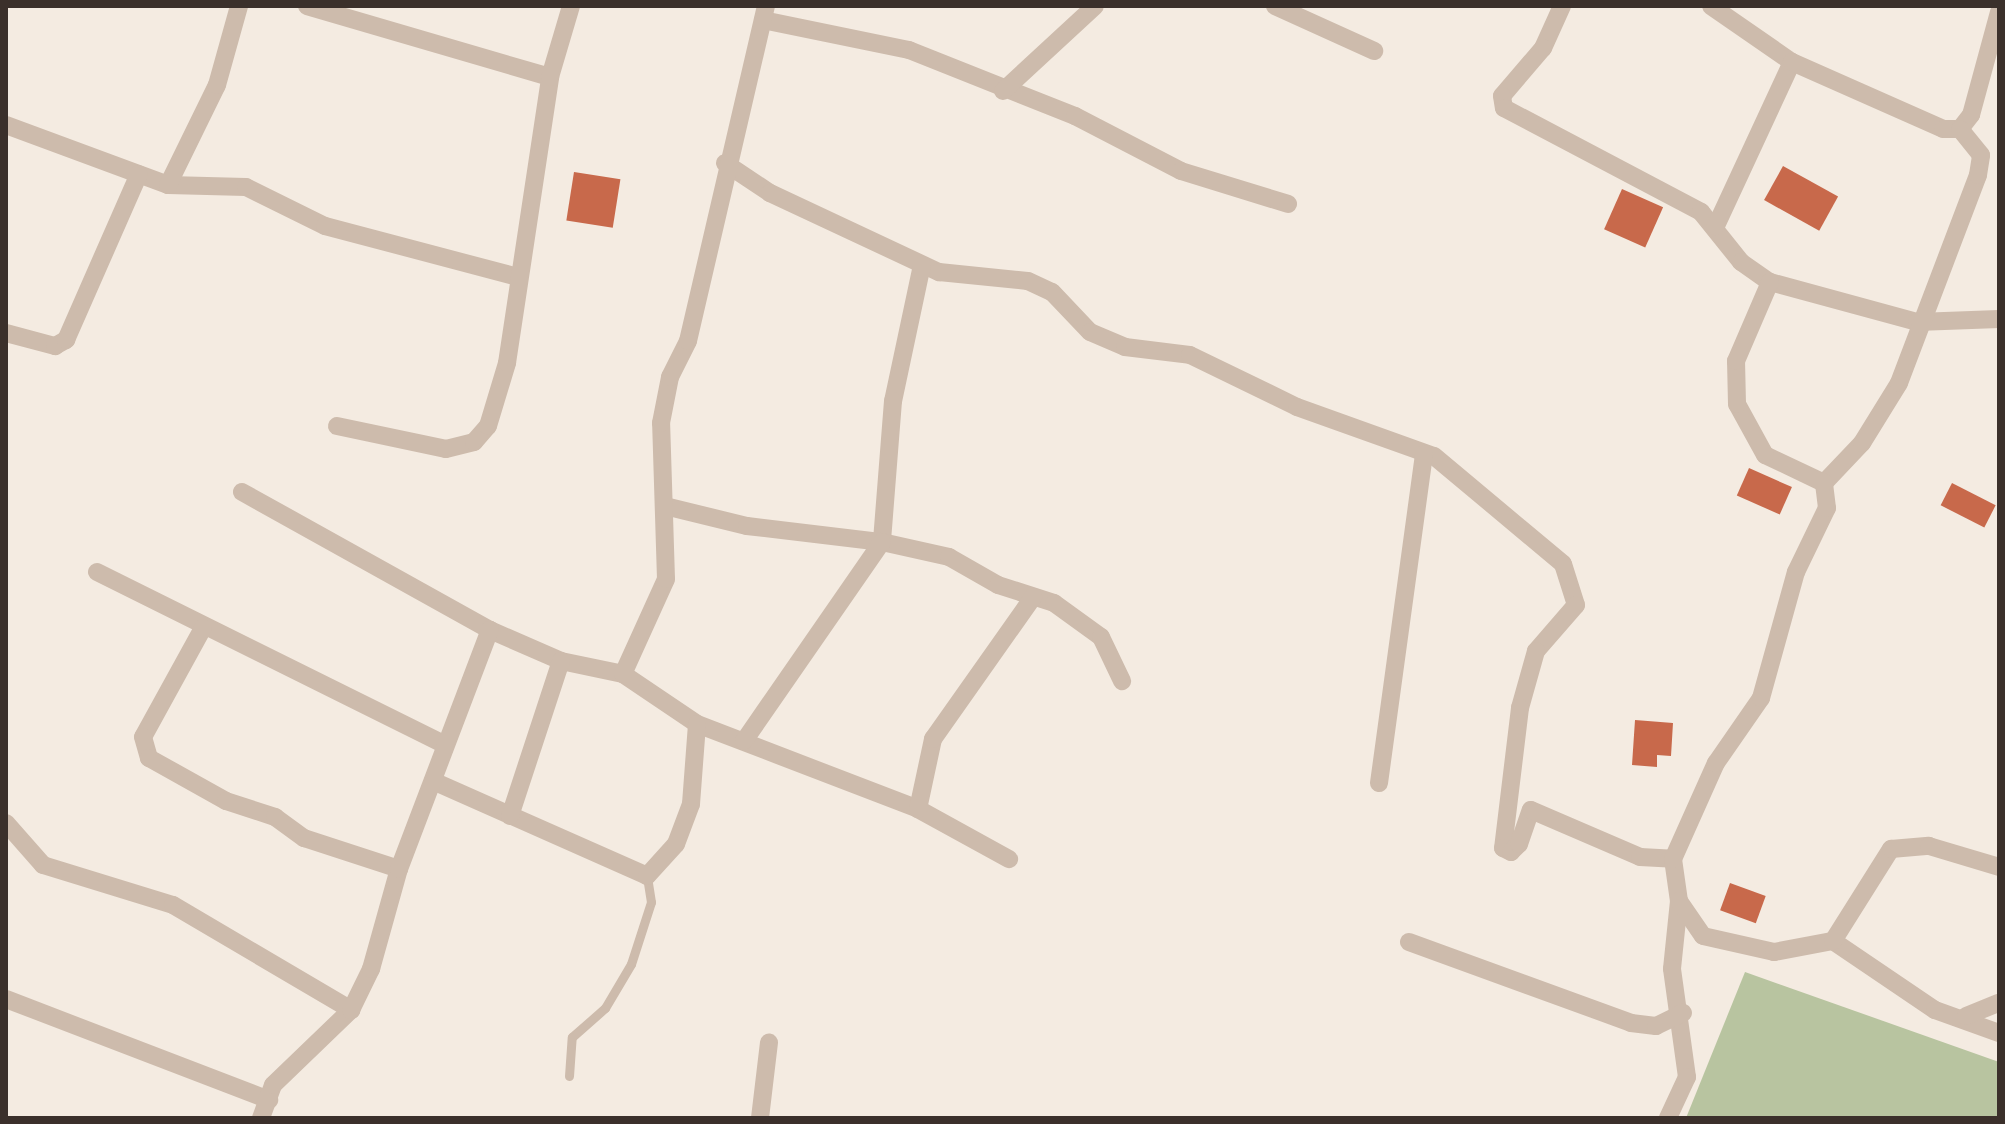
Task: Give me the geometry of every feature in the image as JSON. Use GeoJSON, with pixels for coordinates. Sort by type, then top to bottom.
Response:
{"type":"FeatureCollection","features":[{"type":"Feature","properties":{"kind":"street"},"geometry":{"type":"LineString","coordinates":[[168,185],[217,85],[239,6]]}},
{"type":"Feature","properties":{"kind":"street"},"geometry":{"type":"LineString","coordinates":[[307,6],[550,77]]}},
{"type":"Feature","properties":{"kind":"street"},"geometry":{"type":"LineString","coordinates":[[337,426],[446,449],[474,442],[500,394],[550,77],[571,6]]}},
{"type":"Feature","properties":{"kind":"street"},"geometry":{"type":"LineString","coordinates":[[1003,91],[1095,6]]}},
{"type":"Feature","properties":{"kind":"street"},"geometry":{"type":"LineString","coordinates":[[1275,6],[1374,51]]}},
{"type":"Feature","properties":{"kind":"street"},"geometry":{"type":"LineString","coordinates":[[1562,6],[1543,48],[1502,96],[1504,108],[1716,226],[1741,262],[1770,282],[1917,322],[1999,319]]}},
{"type":"Feature","properties":{"kind":"street"},"geometry":{"type":"LineString","coordinates":[[1711,6],[1792,62],[1943,129],[1960,129]]}},
{"type":"Feature","properties":{"kind":"street"},"geometry":{"type":"LineString","coordinates":[[1960,129],[1971,115],[1999,12]]}},
{"type":"Feature","properties":{"kind":"street"},"geometry":{"type":"LineString","coordinates":[[623,674],[666,579],[669,507],[661,423],[692,327],[725,163],[764,13],[909,50],[1003,91],[1075,116],[1181,171],[1288,204]]}},
{"type":"Feature","properties":{"kind":"street"},"geometry":{"type":"LineString","coordinates":[[1716,226],[1792,62]]}},
{"type":"Feature","properties":{"kind":"street"},"geometry":{"type":"LineString","coordinates":[[6,125],[168,185],[246,187],[325,226],[518,277]]}},
{"type":"Feature","properties":{"kind":"street"},"geometry":{"type":"LineString","coordinates":[[1668,1118],[1687,1077],[1683,1013],[1672,969],[1679,901],[1673,859],[1716,763],[1761,698],[1796,572],[1827,508],[1824,483],[1879,420],[1978,175],[1981,155],[1960,129]]}},
{"type":"Feature","properties":{"kind":"street"},"geometry":{"type":"LineString","coordinates":[[725,163],[770,193],[922,265],[964,278],[1028,281],[1052,292],[1090,332],[1125,347],[1190,355],[1297,407],[1449,464],[1574,582],[1576,605],[1536,651],[1520,708],[1503,848],[1519,844],[1531,810],[1640,857],[1673,859]]}},
{"type":"Feature","properties":{"kind":"street"},"geometry":{"type":"LineString","coordinates":[[6,333],[55,346],[66,340],[139,174]]}},
{"type":"Feature","properties":{"kind":"street"},"geometry":{"type":"LineString","coordinates":[[744,741],[882,542],[893,401],[922,265]]}},
{"type":"Feature","properties":{"kind":"street"},"geometry":{"type":"LineString","coordinates":[[1770,282],[1736,361],[1737,404],[1765,455],[1824,483]]}},
{"type":"Feature","properties":{"kind":"street"},"geometry":{"type":"LineString","coordinates":[[1379,783],[1424,454]]}},
{"type":"Feature","properties":{"kind":"street"},"geometry":{"type":"LineString","coordinates":[[242,492],[490,630],[561,661],[623,674],[697,724],[918,809],[1009,859]]}},
{"type":"Feature","properties":{"kind":"street"},"geometry":{"type":"LineString","coordinates":[[669,507],[747,526],[882,542],[949,557],[1033,597],[1101,637],[1122,681]]}},
{"type":"Feature","properties":{"kind":"street"},"geometry":{"type":"LineString","coordinates":[[97,572],[203,628],[443,744]]}},
{"type":"Feature","properties":{"kind":"street"},"geometry":{"type":"LineString","coordinates":[[918,809],[933,739],[1033,597]]}},
{"type":"Feature","properties":{"kind":"street"},"geometry":{"type":"LineString","coordinates":[[203,628],[143,737],[149,758],[226,801],[275,817],[304,838],[399,869]]}},
{"type":"Feature","properties":{"kind":"street"},"geometry":{"type":"LineString","coordinates":[[261,1118],[269,1100],[297,1058],[351,1010],[388,921],[399,869],[433,781],[443,744],[490,630]]}},
{"type":"Feature","properties":{"kind":"street"},"geometry":{"type":"LineString","coordinates":[[510,816],[561,661]]}},
{"type":"Feature","properties":{"kind":"street"},"geometry":{"type":"LineString","coordinates":[[433,781],[647,876],[676,844],[691,804],[697,724]]}},
{"type":"Feature","properties":{"kind":"street"},"geometry":{"type":"LineString","coordinates":[[6,823],[43,865],[173,905],[351,1010]]}},
{"type":"Feature","properties":{"kind":"street"},"geometry":{"type":"LineString","coordinates":[[1833,941],[1891,849],[1929,846],[1999,867]]}},
{"type":"Feature","properties":{"kind":"street"},"geometry":{"type":"LineString","coordinates":[[1679,901],[1703,936],[1732,946],[1774,952],[1833,941],[1935,1010],[1966,1016],[1999,1033]]}},
{"type":"Feature","properties":{"kind":"street"},"geometry":{"type":"LineString","coordinates":[[1409,942],[1631,1023],[1656,1026],[1683,1013]]}},
{"type":"Feature","properties":{"kind":"street"},"geometry":{"type":"LineString","coordinates":[[6,999],[269,1100]]}},
{"type":"Feature","properties":{"kind":"street"},"geometry":{"type":"LineString","coordinates":[[1966,1016],[1999,1003]]}},
{"type":"Feature","properties":{"kind":"street"},"geometry":{"type":"LineString","coordinates":[[760,1118],[769,1043]]}},
{"type":"Feature","properties":{"kind":"lane"},"geometry":{"type":"LineString","coordinates":[[569,1076],[572,1037],[605,1008],[631,964],[651,902],[647,876]]}},
{"type":"Feature","properties":{"kind":"green space"},"geometry":{"type":"Polygon","coordinates":[[[1745,972],[1999,1062],[1999,1118],[1686,1118],[1745,972]]]}},
{"type":"Feature","properties":{"kind":"building"},"geometry":{"type":"Polygon","coordinates":[[[1783,166],[1838,197],[1819,231],[1764,200],[1783,166]]]}},
{"type":"Feature","properties":{"kind":"building"},"geometry":{"type":"Polygon","coordinates":[[[574,172],[620,179],[613,228],[566,220],[574,172]]]}},
{"type":"Feature","properties":{"kind":"building"},"geometry":{"type":"Polygon","coordinates":[[[1622,189],[1663,207],[1645,247],[1604,229],[1622,189]]]}},
{"type":"Feature","properties":{"kind":"building"},"geometry":{"type":"Polygon","coordinates":[[[1749,468],[1792,487],[1780,515],[1737,495],[1749,468]]]}},
{"type":"Feature","properties":{"kind":"building"},"geometry":{"type":"Polygon","coordinates":[[[1952,483],[1996,505],[1984,528],[1941,505],[1952,483]]]}},
{"type":"Feature","properties":{"kind":"building"},"geometry":{"type":"Polygon","coordinates":[[[1635,720],[1673,723],[1671,756],[1657,755],[1657,767],[1632,765],[1635,720]]]}},
{"type":"Feature","properties":{"kind":"building"},"geometry":{"type":"Polygon","coordinates":[[[1730,883],[1766,896],[1756,923],[1720,910],[1730,883]]]}}]}
